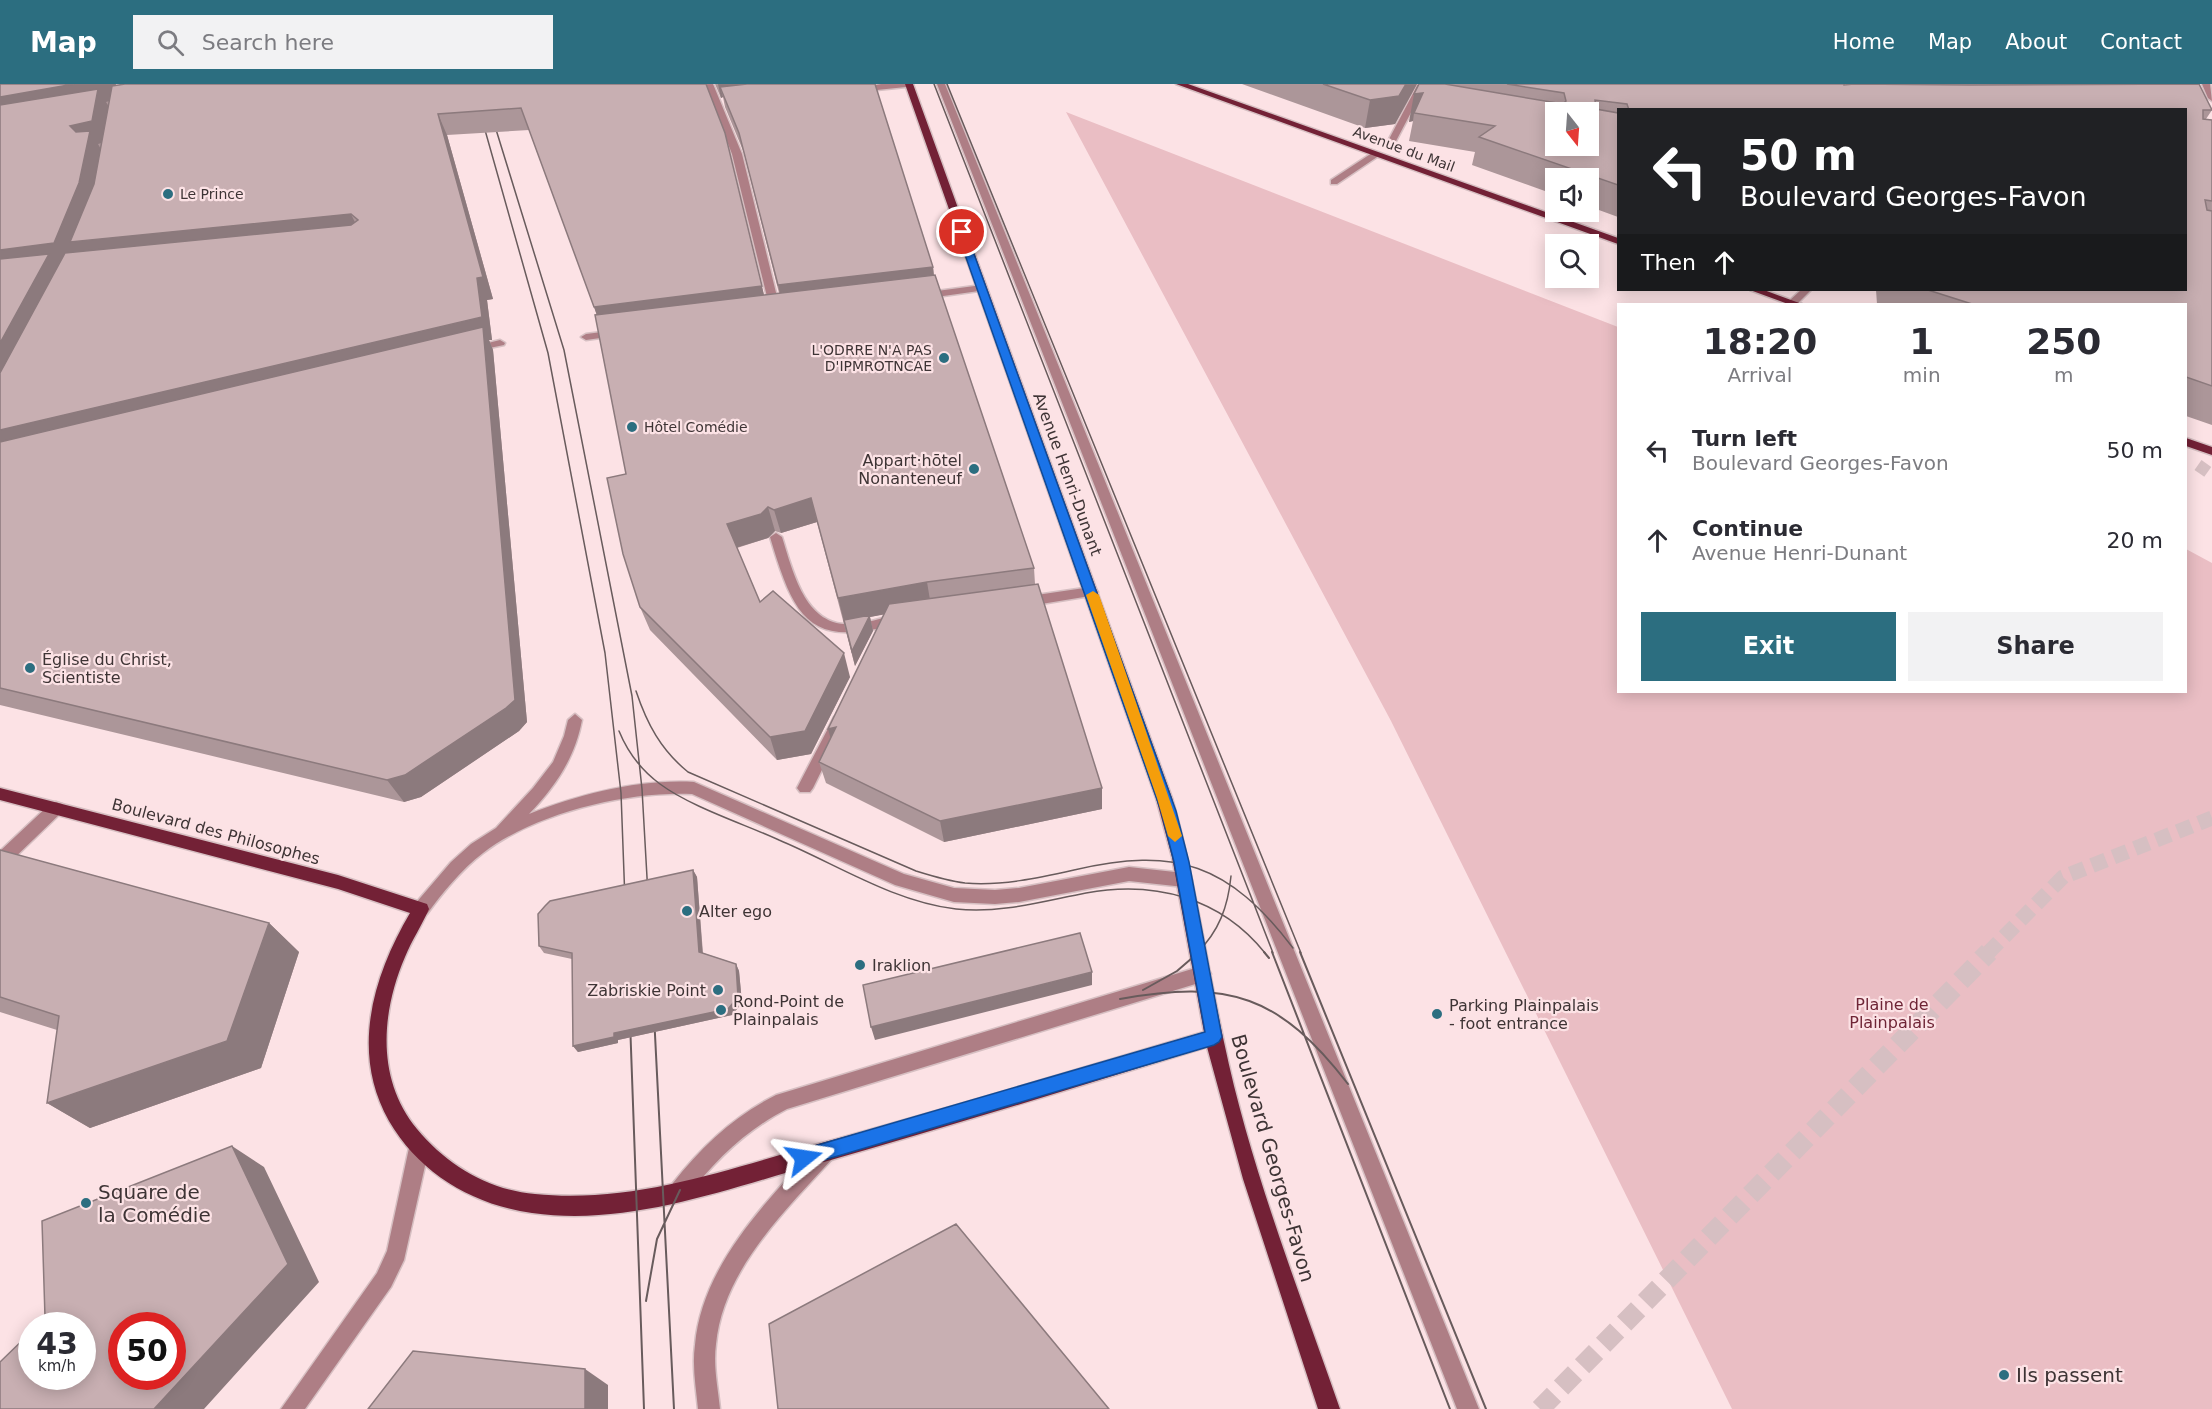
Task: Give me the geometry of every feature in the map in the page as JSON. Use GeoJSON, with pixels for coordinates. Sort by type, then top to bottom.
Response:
{"type":"FeatureCollection","features":[{"type":"Feature","properties":{"kind":"main road","name":"Avenue Henri-Dunant"},"geometry":{"type":"LineString","coordinates":[[908,84],[1164,798],[1184,880]]}},
{"type":"Feature","properties":{"kind":"main road","name":"Avenue du Mail"},"geometry":{"type":"LineString","coordinates":[[1180,84],[1617,241]]}},
{"type":"Feature","properties":{"kind":"main road"},"geometry":{"type":"LineString","coordinates":[[1758,291],[1792,303]]}},
{"type":"Feature","properties":{"kind":"main road"},"geometry":{"type":"LineString","coordinates":[[2187,442],[2212,452]]}},
{"type":"Feature","properties":{"kind":"main road","name":"Boulevard des Philosophes"},"geometry":{"type":"LineString","coordinates":[[0,794],[338,882],[421,909]]}},
{"type":"Feature","properties":{"kind":"main road","name":"Boulevard Georges-Favon"},"geometry":{"type":"LineString","coordinates":[[1184,880],[1214,1037],[1230,1104],[1264,1217],[1329,1409]]}},
{"type":"Feature","properties":{"kind":"main road"},"geometry":{"type":"LineString","coordinates":[[421,909],[392,963],[384,987],[377,1036],[383,1085],[403,1129],[441,1168],[468,1184],[531,1204],[600,1205],[681,1190],[825,1152],[1214,1037]]}},
{"type":"Feature","properties":{"kind":"street"},"geometry":{"type":"LineString","coordinates":[[710,84],[737,154],[776,313]]}},
{"type":"Feature","properties":{"kind":"street"},"geometry":{"type":"LineString","coordinates":[[846,90],[908,84]]}},
{"type":"Feature","properties":{"kind":"street"},"geometry":{"type":"LineString","coordinates":[[941,84],[1468,1409]]}},
{"type":"Feature","properties":{"kind":"street"},"geometry":{"type":"LineString","coordinates":[[1392,141],[1422,84]]}},
{"type":"Feature","properties":{"kind":"street"},"geometry":{"type":"LineString","coordinates":[[2206,84],[2212,98]]}},
{"type":"Feature","properties":{"kind":"street"},"geometry":{"type":"LineString","coordinates":[[717,103],[729,102]]}},
{"type":"Feature","properties":{"kind":"street"},"geometry":{"type":"LineString","coordinates":[[1413,102],[1424,103]]}},
{"type":"Feature","properties":{"kind":"street"},"geometry":{"type":"LineString","coordinates":[[1334,182],[1375,155]]}},
{"type":"Feature","properties":{"kind":"street"},"geometry":{"type":"LineString","coordinates":[[906,297],[982,288]]}},
{"type":"Feature","properties":{"kind":"street"},"geometry":{"type":"LineString","coordinates":[[1796,303],[1805,291]]}},
{"type":"Feature","properties":{"kind":"street"},"geometry":{"type":"LineString","coordinates":[[586,338],[626,332]]}},
{"type":"Feature","properties":{"kind":"street"},"geometry":{"type":"LineString","coordinates":[[456,353],[500,343]]}},
{"type":"Feature","properties":{"kind":"street"},"geometry":{"type":"LineString","coordinates":[[776,537],[794,592],[818,622],[830,627],[846,629],[909,617]]}},
{"type":"Feature","properties":{"kind":"street"},"geometry":{"type":"LineString","coordinates":[[1012,604],[1091,592]]}},
{"type":"Feature","properties":{"kind":"street"},"geometry":{"type":"LineString","coordinates":[[879,639],[887,621]]}},
{"type":"Feature","properties":{"kind":"street"},"geometry":{"type":"LineString","coordinates":[[805,788],[846,707]]}},
{"type":"Feature","properties":{"kind":"street"},"geometry":{"type":"LineString","coordinates":[[421,909],[435,889],[462,862],[500,833],[542,788],[561,762],[573,735],[575,720]]}},
{"type":"Feature","properties":{"kind":"street"},"geometry":{"type":"LineString","coordinates":[[500,833],[552,813],[642,789],[677,786],[694,788],[901,880],[954,895],[995,897],[1019,895],[1129,874],[1184,880]]}},
{"type":"Feature","properties":{"kind":"street"},"geometry":{"type":"LineString","coordinates":[[0,861],[56,808]]}},
{"type":"Feature","properties":{"kind":"street"},"geometry":{"type":"LineString","coordinates":[[681,1190],[717,1145],[756,1115],[783,1101],[1202,974]]}},
{"type":"Feature","properties":{"kind":"street"},"geometry":{"type":"LineString","coordinates":[[292,1409],[384,1280],[393,1262],[401,1237],[419,1148]]}},
{"type":"Feature","properties":{"kind":"street"},"geometry":{"type":"LineString","coordinates":[[709,1409],[705,1343],[723,1286],[755,1231],[825,1152]]}},
{"type":"Feature","properties":{"kind":"green space","name":"Plaine de Plainpalais"},"geometry":{"type":"Polygon","coordinates":[[[1066,112],[1617,327],[1617,693],[2187,693],[2187,550],[2212,563],[2212,1409],[1732,1409],[1391,721],[1066,112]]]}},
{"type":"Feature","properties":{"kind":"building"},"geometry":{"type":"Polygon","coordinates":[[[0,84],[74,84],[0,97],[0,84]]]}},
{"type":"Feature","properties":{"kind":"building"},"geometry":{"type":"Polygon","coordinates":[[[125,84],[706,84],[725,133],[762,286],[594,307],[521,108],[438,114],[483,277],[477,278],[482,317],[0,430],[0,373],[65,253],[351,225],[358,220],[351,214],[70,242],[94,184],[112,86],[125,84]]]}},
{"type":"Feature","properties":{"kind":"building"},"geometry":{"type":"Polygon","coordinates":[[[747,84],[875,84],[933,267],[778,285],[739,133],[720,87],[747,84]]]}},
{"type":"Feature","properties":{"kind":"building"},"geometry":{"type":"Polygon","coordinates":[[[1323,84],[1406,84],[1399,96],[1370,100],[1323,84]]]}},
{"type":"Feature","properties":{"kind":"building"},"geometry":{"type":"Polygon","coordinates":[[[1419,84],[1445,84],[1551,102],[1545,102],[1545,156],[1599,156],[1599,110],[1617,113],[1617,185],[1599,178],[1599,168],[1569,168],[1479,137],[1495,126],[1414,113],[1423,93],[1414,94],[1419,84]]]}},
{"type":"Feature","properties":{"kind":"building"},"geometry":{"type":"Polygon","coordinates":[[[1507,84],[2199,84],[2212,110],[2203,110],[2203,119],[2212,120],[2212,201],[2205,200],[2207,210],[2212,211],[2212,386],[2187,377],[2187,303],[1969,303],[1931,291],[2187,291],[2187,108],[1628,108],[1627,104],[1595,100],[1595,102],[1565,102],[1564,93],[1507,84]]]}},
{"type":"Feature","properties":{"kind":"building"},"geometry":{"type":"Polygon","coordinates":[[[98,89],[92,121],[70,126],[76,132],[90,131],[79,183],[54,243],[0,250],[0,105],[98,89]]]}},
{"type":"Feature","properties":{"kind":"building"},"geometry":{"type":"Polygon","coordinates":[[[49,254],[0,343],[0,259],[49,254]]]}},
{"type":"Feature","properties":{"kind":"building"},"geometry":{"type":"Polygon","coordinates":[[[935,275],[1034,568],[927,582],[838,598],[811,498],[774,510],[768,507],[761,514],[727,524],[760,602],[773,591],[844,653],[805,731],[770,737],[640,607],[623,554],[607,478],[626,474],[595,315],[935,275]]]}},
{"type":"Feature","properties":{"kind":"building"},"geometry":{"type":"Polygon","coordinates":[[[483,327],[515,700],[506,708],[405,775],[387,780],[0,688],[0,442],[483,327]]]}},
{"type":"Feature","properties":{"kind":"building"},"geometry":{"type":"Polygon","coordinates":[[[1038,584],[1102,788],[940,821],[819,762],[836,727],[828,729],[889,604],[1038,584]]]}},
{"type":"Feature","properties":{"kind":"building"},"geometry":{"type":"Polygon","coordinates":[[[870,615],[852,651],[844,620],[870,615]]]}},
{"type":"Feature","properties":{"kind":"building"},"geometry":{"type":"Polygon","coordinates":[[[0,850],[269,923],[227,1041],[47,1103],[59,1016],[0,997],[0,850]]]}},
{"type":"Feature","properties":{"kind":"building"},"geometry":{"type":"Polygon","coordinates":[[[693,870],[699,952],[736,964],[738,997],[728,1009],[614,1033],[614,1037],[573,1046],[572,953],[539,946],[538,914],[550,901],[693,870]]]}},
{"type":"Feature","properties":{"kind":"building"},"geometry":{"type":"Polygon","coordinates":[[[1080,933],[1092,972],[871,1027],[863,985],[1080,933]]]}},
{"type":"Feature","properties":{"kind":"building"},"geometry":{"type":"Polygon","coordinates":[[[232,1146],[288,1264],[186,1374],[186,1312],[108,1312],[108,1390],[172,1390],[154,1409],[0,1409],[0,1362],[18,1345],[18,1390],[96,1390],[96,1312],[45,1312],[42,1221],[232,1146]]]}},
{"type":"Feature","properties":{"kind":"building"},"geometry":{"type":"Polygon","coordinates":[[[956,1224],[1109,1409],[778,1409],[769,1324],[956,1224]]]}},
{"type":"Feature","properties":{"kind":"building"},"geometry":{"type":"Polygon","coordinates":[[[413,1351],[585,1369],[585,1409],[368,1409],[413,1351]]]}},
{"type":"Feature","properties":{"kind":"tunnel"},"geometry":{"type":"LineString","coordinates":[[2198,465],[2212,475]]}},
{"type":"Feature","properties":{"kind":"tunnel"},"geometry":{"type":"LineString","coordinates":[[1988,953],[2063,877],[2212,818]]}},
{"type":"Feature","properties":{"kind":"tunnel"},"geometry":{"type":"LineString","coordinates":[[1540,1409],[1989,952]]}},
{"type":"Feature","properties":{"kind":"tram line"},"geometry":{"type":"LineString","coordinates":[[472,84],[548,353],[605,653],[621,793],[625,901]]}},
{"type":"Feature","properties":{"kind":"tram line"},"geometry":{"type":"LineString","coordinates":[[482,84],[564,350],[632,696],[639,765]]}},
{"type":"Feature","properties":{"kind":"tram line"},"geometry":{"type":"LineString","coordinates":[[934,84],[1254,905]]}},
{"type":"Feature","properties":{"kind":"tram line"},"geometry":{"type":"LineString","coordinates":[[947,84],[1301,953]]}},
{"type":"Feature","properties":{"kind":"tram line"},"geometry":{"type":"LineString","coordinates":[[636,691],[656,736],[670,755],[688,772],[916,871],[959,882],[979,884],[1006,882],[1110,863],[1142,860],[1171,862],[1198,868],[1230,885]]}},
{"type":"Feature","properties":{"kind":"tram line"},"geometry":{"type":"LineString","coordinates":[[619,731],[639,765]]}},
{"type":"Feature","properties":{"kind":"tram line"},"geometry":{"type":"LineString","coordinates":[[639,765],[653,779],[702,808],[765,834],[866,881],[910,899],[933,905],[956,909],[989,910],[1086,893],[1137,889],[1185,898],[1207,906],[1222,915]]}},
{"type":"Feature","properties":{"kind":"tram line"},"geometry":{"type":"LineString","coordinates":[[639,765],[648,895]]}},
{"type":"Feature","properties":{"kind":"tram line"},"geometry":{"type":"LineString","coordinates":[[1230,885],[1231,876]]}},
{"type":"Feature","properties":{"kind":"tram line"},"geometry":{"type":"LineString","coordinates":[[1222,915],[1230,885]]}},
{"type":"Feature","properties":{"kind":"tram line"},"geometry":{"type":"LineString","coordinates":[[1230,885],[1254,905]]}},
{"type":"Feature","properties":{"kind":"tram line"},"geometry":{"type":"LineString","coordinates":[[1254,905],[1293,948]]}},
{"type":"Feature","properties":{"kind":"tram line"},"geometry":{"type":"LineString","coordinates":[[1254,905],[1273,953]]}},
{"type":"Feature","properties":{"kind":"tram line"},"geometry":{"type":"LineString","coordinates":[[1197,953],[1217,927],[1222,915]]}},
{"type":"Feature","properties":{"kind":"tram line"},"geometry":{"type":"LineString","coordinates":[[1222,915],[1248,934],[1265,953]]}},
{"type":"Feature","properties":{"kind":"tram line"},"geometry":{"type":"LineString","coordinates":[[1143,990],[1177,971],[1199,952]]}},
{"type":"Feature","properties":{"kind":"tram line"},"geometry":{"type":"LineString","coordinates":[[1264,952],[1269,958]]}},
{"type":"Feature","properties":{"kind":"tram line"},"geometry":{"type":"LineString","coordinates":[[1272,952],[1305,1037]]}},
{"type":"Feature","properties":{"kind":"tram line"},"geometry":{"type":"LineString","coordinates":[[1300,952],[1486,1409]]}},
{"type":"Feature","properties":{"kind":"tram line"},"geometry":{"type":"LineString","coordinates":[[1120,999],[1192,991],[1222,994],[1249,1001],[1275,1013],[1305,1037]]}},
{"type":"Feature","properties":{"kind":"tram line"},"geometry":{"type":"LineString","coordinates":[[654,1015],[665,1223]]}},
{"type":"Feature","properties":{"kind":"tram line"},"geometry":{"type":"LineString","coordinates":[[630,1021],[644,1409]]}},
{"type":"Feature","properties":{"kind":"tram line"},"geometry":{"type":"LineString","coordinates":[[1305,1037],[1348,1084]]}},
{"type":"Feature","properties":{"kind":"tram line"},"geometry":{"type":"LineString","coordinates":[[1305,1037],[1450,1409]]}},
{"type":"Feature","properties":{"kind":"tram line"},"geometry":{"type":"LineString","coordinates":[[665,1223],[680,1190]]}},
{"type":"Feature","properties":{"kind":"tram line"},"geometry":{"type":"LineString","coordinates":[[646,1301],[657,1239],[665,1223]]}},
{"type":"Feature","properties":{"kind":"tram line"},"geometry":{"type":"LineString","coordinates":[[665,1223],[674,1409]]}},
{"type":"Feature","properties":{"kind":"slow traffic"},"geometry":{"type":"LineString","coordinates":[[1093,595],[1164,798],[1175,836]]}},
{"type":"Feature","properties":{"kind":"place","name":"Le Prince"},"geometry":{"type":"Point","coordinates":[168,194]}},
{"type":"Feature","properties":{"kind":"place","name":"L'ODRRE N'A PAS D'IPMROTNCAE"},"geometry":{"type":"Point","coordinates":[944,358]}},
{"type":"Feature","properties":{"kind":"place","name":"Hôtel Comédie"},"geometry":{"type":"Point","coordinates":[632,427]}},
{"type":"Feature","properties":{"kind":"place","name":"Appart‧hōtel Nonanteneuf"},"geometry":{"type":"Point","coordinates":[974,469]}},
{"type":"Feature","properties":{"kind":"place","name":"Église du Christ, Scientiste"},"geometry":{"type":"Point","coordinates":[30,668]}},
{"type":"Feature","properties":{"kind":"place","name":"Alter ego"},"geometry":{"type":"Point","coordinates":[687,911]}},
{"type":"Feature","properties":{"kind":"place","name":"Iraklion"},"geometry":{"type":"Point","coordinates":[860,965]}},
{"type":"Feature","properties":{"kind":"place","name":"Zabriskie Point"},"geometry":{"type":"Point","coordinates":[718,990]}},
{"type":"Feature","properties":{"kind":"place","name":"Rond-Point de Plainpalais"},"geometry":{"type":"Point","coordinates":[721,1010]}},
{"type":"Feature","properties":{"kind":"place","name":"Parking Plainpalais - foot entrance"},"geometry":{"type":"Point","coordinates":[1437,1014]}},
{"type":"Feature","properties":{"kind":"place","name":"Square de la Comédie"},"geometry":{"type":"Point","coordinates":[86,1203]}},
{"type":"Feature","properties":{"kind":"place","name":"Ils passent"},"geometry":{"type":"Point","coordinates":[2004,1375]}},
{"type":"Feature","properties":{"kind":"route"},"geometry":{"type":"LineString","coordinates":[[804,1158],[1214,1037],[1173,825],[962,232]]}}]}
